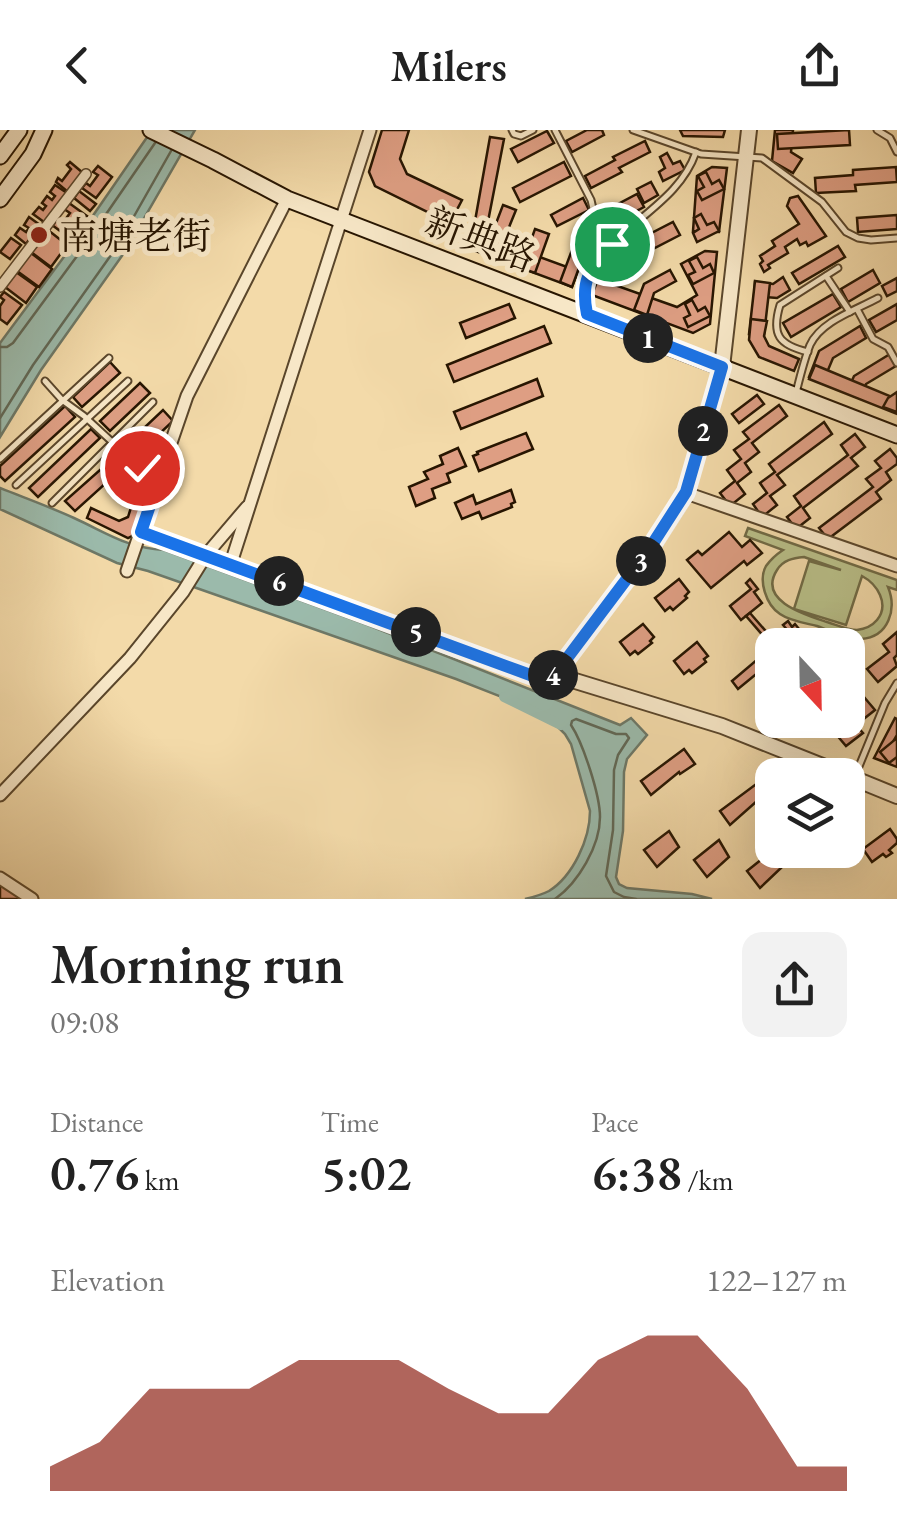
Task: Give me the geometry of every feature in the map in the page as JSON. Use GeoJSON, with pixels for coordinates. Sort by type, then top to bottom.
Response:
{"type":"FeatureCollection","features":[{"type":"Feature","properties":{"kind":"main road"},"geometry":{"type":"LineString","coordinates":[[0,156],[19,130]]}},
{"type":"Feature","properties":{"kind":"main road"},"geometry":{"type":"LineString","coordinates":[[0,199],[44,130]]}},
{"type":"Feature","properties":{"kind":"main road","name":"新典路"},"geometry":{"type":"LineString","coordinates":[[151,130],[286,199],[897,436]]}},
{"type":"Feature","properties":{"kind":"street"},"geometry":{"type":"LineString","coordinates":[[231,564],[370,130]]}},
{"type":"Feature","properties":{"kind":"street"},"geometry":{"type":"LineString","coordinates":[[749,130],[722,367],[686,492],[563,668],[566,678],[722,726],[802,758]]}},
{"type":"Feature","properties":{"kind":"street"},"geometry":{"type":"LineString","coordinates":[[0,287],[86,174]]}},
{"type":"Feature","properties":{"kind":"street"},"geometry":{"type":"LineString","coordinates":[[127,571],[187,396],[286,199]]}},
{"type":"Feature","properties":{"kind":"street"},"geometry":{"type":"LineString","coordinates":[[686,492],[897,566]]}},
{"type":"Feature","properties":{"kind":"street"},"geometry":{"type":"LineString","coordinates":[[0,795],[130,658],[250,503]]}},
{"type":"Feature","properties":{"kind":"street"},"geometry":{"type":"LineString","coordinates":[[139,537],[231,564],[533,676],[553,676],[563,668]]}},
{"type":"Feature","properties":{"kind":"street"},"geometry":{"type":"LineString","coordinates":[[865,783],[897,796]]}},
{"type":"Feature","properties":{"kind":"street"},"geometry":{"type":"LineString","coordinates":[[0,878],[32,899]]}},
{"type":"Feature","properties":{"kind":"lane"},"geometry":{"type":"LineString","coordinates":[[512,130],[520,136],[532,130]]}},
{"type":"Feature","properties":{"kind":"lane"},"geometry":{"type":"LineString","coordinates":[[555,130],[612,244]]}},
{"type":"Feature","properties":{"kind":"lane"},"geometry":{"type":"LineString","coordinates":[[633,130],[696,152],[762,158],[822,202],[846,232],[871,240],[897,238]]}},
{"type":"Feature","properties":{"kind":"lane"},"geometry":{"type":"LineString","coordinates":[[877,130],[890,138],[897,152]]}},
{"type":"Feature","properties":{"kind":"lane"},"geometry":{"type":"LineString","coordinates":[[587,314],[584,298],[590,269],[612,244],[665,199],[690,169],[696,152]]}},
{"type":"Feature","properties":{"kind":"lane"},"geometry":{"type":"LineString","coordinates":[[808,352],[787,346],[779,338],[776,319],[780,305],[838,268]]}},
{"type":"Feature","properties":{"kind":"lane"},"geometry":{"type":"LineString","coordinates":[[826,276],[873,340],[888,347],[897,363]]}},
{"type":"Feature","properties":{"kind":"lane"},"geometry":{"type":"LineString","coordinates":[[795,396],[818,332],[878,298]]}},
{"type":"Feature","properties":{"kind":"lane"},"geometry":{"type":"LineString","coordinates":[[0,458],[109,358]]}},
{"type":"Feature","properties":{"kind":"lane"},"geometry":{"type":"LineString","coordinates":[[16,485],[128,380]]}},
{"type":"Feature","properties":{"kind":"lane"},"geometry":{"type":"LineString","coordinates":[[46,381],[62,400],[142,468],[162,470]]}},
{"type":"Feature","properties":{"kind":"lane"},"geometry":{"type":"LineString","coordinates":[[52,503],[153,402]]}},
{"type":"Feature","properties":{"kind":"lane"},"geometry":{"type":"LineString","coordinates":[[858,758],[897,683]]}},
{"type":"Feature","properties":{"kind":"green space"},"geometry":{"type":"Polygon","coordinates":[[[748,528],[897,580],[897,590],[888,587],[892,604],[884,627],[865,638],[864,628],[881,614],[882,601],[877,589],[862,576],[846,625],[794,609],[809,561],[841,570],[804,557],[782,564],[773,590],[778,598],[787,605],[797,611],[847,628],[822,628],[780,614],[767,599],[763,578],[766,566],[783,550],[745,536],[748,528]]]}},
{"type":"Feature","properties":{"kind":"water"},"geometry":{"type":"Polygon","coordinates":[[[152,130],[195,130],[124,253],[41,370],[0,437],[0,343],[152,130]]]}},
{"type":"Feature","properties":{"kind":"water"},"geometry":{"type":"Polygon","coordinates":[[[0,488],[128,543],[164,550],[368,625],[620,725],[631,718],[647,735],[627,759],[624,772],[623,831],[616,877],[619,884],[712,899],[525,899],[549,891],[566,876],[578,856],[589,822],[590,811],[571,744],[545,714],[456,679],[117,563],[0,509],[0,488]]]}},
{"type":"Feature","properties":{"kind":"building"},"geometry":{"type":"Polygon","coordinates":[[[382,130],[409,130],[400,159],[407,174],[462,200],[450,223],[375,186],[369,172],[382,130]]]}},
{"type":"Feature","properties":{"kind":"building"},"geometry":{"type":"Polygon","coordinates":[[[587,130],[602,130],[604,135],[572,152],[566,141],[587,130]]]}},
{"type":"Feature","properties":{"kind":"building"},"geometry":{"type":"Polygon","coordinates":[[[680,130],[725,130],[723,137],[683,136],[680,130]]]}},
{"type":"Feature","properties":{"kind":"building"},"geometry":{"type":"Polygon","coordinates":[[[775,130],[793,130],[791,152],[802,159],[793,173],[772,161],[775,130]]]}},
{"type":"Feature","properties":{"kind":"building"},"geometry":{"type":"Polygon","coordinates":[[[849,130],[850,145],[778,149],[777,134],[849,130]]]}},
{"type":"Feature","properties":{"kind":"building"},"geometry":{"type":"Polygon","coordinates":[[[547,131],[554,143],[518,162],[511,149],[547,131]]]}},
{"type":"Feature","properties":{"kind":"building"},"geometry":{"type":"Polygon","coordinates":[[[490,137],[504,139],[485,237],[578,271],[572,287],[470,249],[490,137]]]}},
{"type":"Feature","properties":{"kind":"building"},"geometry":{"type":"Polygon","coordinates":[[[645,141],[650,152],[591,188],[585,176],[645,141]]]}},
{"type":"Feature","properties":{"kind":"building"},"geometry":{"type":"Polygon","coordinates":[[[667,153],[673,164],[680,161],[685,170],[663,181],[659,172],[665,168],[660,157],[667,153]]]}},
{"type":"Feature","properties":{"kind":"building"},"geometry":{"type":"Polygon","coordinates":[[[70,162],[83,173],[68,192],[56,182],[58,178],[62,181],[71,169],[67,165],[70,162]]]}},
{"type":"Feature","properties":{"kind":"building"},"geometry":{"type":"Polygon","coordinates":[[[564,162],[571,176],[520,202],[513,188],[564,162]]]}},
{"type":"Feature","properties":{"kind":"building"},"geometry":{"type":"Polygon","coordinates":[[[98,166],[112,177],[96,198],[82,188],[86,183],[90,186],[98,175],[93,172],[98,166]]]}},
{"type":"Feature","properties":{"kind":"building"},"geometry":{"type":"Polygon","coordinates":[[[712,167],[727,168],[719,232],[693,231],[697,176],[712,167]]]}},
{"type":"Feature","properties":{"kind":"building"},"geometry":{"type":"Polygon","coordinates":[[[896,167],[897,182],[855,185],[856,191],[816,193],[815,178],[896,167]]]}},
{"type":"Feature","properties":{"kind":"building"},"geometry":{"type":"Polygon","coordinates":[[[706,172],[712,184],[719,180],[724,189],[702,200],[697,191],[704,187],[698,176],[706,172]]]}},
{"type":"Feature","properties":{"kind":"building"},"geometry":{"type":"Polygon","coordinates":[[[651,182],[658,195],[644,203],[637,189],[651,182]]]}},
{"type":"Feature","properties":{"kind":"building"},"geometry":{"type":"Polygon","coordinates":[[[55,185],[67,193],[44,222],[33,214],[39,207],[43,210],[47,196],[52,200],[55,196],[50,192],[55,185]]]}},
{"type":"Feature","properties":{"kind":"building"},"geometry":{"type":"Polygon","coordinates":[[[79,191],[96,204],[90,211],[74,198],[79,191]]]}},
{"type":"Feature","properties":{"kind":"building"},"geometry":{"type":"Polygon","coordinates":[[[637,194],[644,207],[610,225],[603,212],[637,194]]]}},
{"type":"Feature","properties":{"kind":"building"},"geometry":{"type":"Polygon","coordinates":[[[798,196],[826,236],[808,246],[806,242],[800,245],[797,239],[785,247],[788,253],[768,265],[770,268],[764,272],[760,256],[775,246],[772,241],[799,224],[787,206],[790,198],[798,196]]]}},
{"type":"Feature","properties":{"kind":"building"},"geometry":{"type":"Polygon","coordinates":[[[583,198],[589,210],[557,226],[551,215],[583,198]]]}},
{"type":"Feature","properties":{"kind":"building"},"geometry":{"type":"Polygon","coordinates":[[[69,203],[87,216],[71,239],[52,225],[56,220],[62,224],[70,213],[64,209],[69,203]]]}},
{"type":"Feature","properties":{"kind":"building"},"geometry":{"type":"Polygon","coordinates":[[[503,205],[516,210],[500,260],[487,255],[503,205]]]}},
{"type":"Feature","properties":{"kind":"building"},"geometry":{"type":"Polygon","coordinates":[[[701,214],[707,225],[714,222],[719,231],[697,242],[693,233],[699,229],[694,218],[701,214]]]}},
{"type":"Feature","properties":{"kind":"building"},"geometry":{"type":"Polygon","coordinates":[[[897,215],[897,229],[858,232],[857,218],[897,215]]]}},
{"type":"Feature","properties":{"kind":"building"},"geometry":{"type":"Polygon","coordinates":[[[29,217],[40,225],[26,244],[15,235],[20,228],[26,232],[29,228],[24,225],[29,217]]]}},
{"type":"Feature","properties":{"kind":"building"},"geometry":{"type":"Polygon","coordinates":[[[594,220],[606,242],[592,249],[580,227],[594,220]]]}},
{"type":"Feature","properties":{"kind":"building"},"geometry":{"type":"Polygon","coordinates":[[[673,222],[680,235],[645,253],[638,240],[673,222]]]}},
{"type":"Feature","properties":{"kind":"building"},"geometry":{"type":"Polygon","coordinates":[[[535,229],[549,234],[535,273],[521,268],[535,229]]]}},
{"type":"Feature","properties":{"kind":"building"},"geometry":{"type":"Polygon","coordinates":[[[48,230],[67,245],[51,267],[31,252],[48,230]]]}},
{"type":"Feature","properties":{"kind":"building"},"geometry":{"type":"Polygon","coordinates":[[[11,238],[21,245],[10,259],[0,252],[11,238]]]}},
{"type":"Feature","properties":{"kind":"building"},"geometry":{"type":"Polygon","coordinates":[[[838,246],[845,257],[799,284],[792,273],[838,246]]]}},
{"type":"Feature","properties":{"kind":"building"},"geometry":{"type":"Polygon","coordinates":[[[618,248],[632,253],[626,269],[621,267],[609,300],[597,295],[618,248]]]}},
{"type":"Feature","properties":{"kind":"building"},"geometry":{"type":"Polygon","coordinates":[[[572,250],[584,254],[572,287],[560,282],[572,250]]]}},
{"type":"Feature","properties":{"kind":"building"},"geometry":{"type":"Polygon","coordinates":[[[705,251],[717,252],[710,324],[693,333],[592,295],[598,279],[677,307],[697,295],[681,264],[705,251]]]}},
{"type":"Feature","properties":{"kind":"building"},"geometry":{"type":"Polygon","coordinates":[[[31,253],[52,269],[39,287],[17,271],[31,253]]]}},
{"type":"Feature","properties":{"kind":"building"},"geometry":{"type":"Polygon","coordinates":[[[697,257],[703,268],[710,264],[714,273],[693,284],[688,275],[695,272],[689,261],[697,257]]]}},
{"type":"Feature","properties":{"kind":"building"},"geometry":{"type":"Polygon","coordinates":[[[670,270],[676,281],[654,293],[647,315],[634,310],[644,284],[670,270]]]}},
{"type":"Feature","properties":{"kind":"building"},"geometry":{"type":"Polygon","coordinates":[[[873,270],[880,283],[848,302],[841,289],[873,270]]]}},
{"type":"Feature","properties":{"kind":"building"},"geometry":{"type":"Polygon","coordinates":[[[16,272],[37,287],[26,303],[5,287],[16,272]]]}},
{"type":"Feature","properties":{"kind":"building"},"geometry":{"type":"Polygon","coordinates":[[[783,277],[790,290],[777,298],[754,296],[755,282],[773,284],[783,277]]]}},
{"type":"Feature","properties":{"kind":"building"},"geometry":{"type":"Polygon","coordinates":[[[897,278],[897,291],[887,296],[882,286],[897,278]]]}},
{"type":"Feature","properties":{"kind":"building"},"geometry":{"type":"Polygon","coordinates":[[[755,281],[770,283],[764,335],[749,334],[755,281]]]}},
{"type":"Feature","properties":{"kind":"building"},"geometry":{"type":"Polygon","coordinates":[[[4,292],[22,305],[7,324],[0,319],[4,300],[0,297],[4,292]]]}},
{"type":"Feature","properties":{"kind":"building"},"geometry":{"type":"Polygon","coordinates":[[[833,294],[841,307],[791,337],[783,323],[833,294]]]}},
{"type":"Feature","properties":{"kind":"building"},"geometry":{"type":"Polygon","coordinates":[[[692,300],[698,311],[705,307],[710,316],[688,327],[684,318],[690,315],[685,304],[692,300]]]}},
{"type":"Feature","properties":{"kind":"building"},"geometry":{"type":"Polygon","coordinates":[[[509,304],[515,318],[466,338],[460,323],[509,304]]]}},
{"type":"Feature","properties":{"kind":"building"},"geometry":{"type":"Polygon","coordinates":[[[897,304],[897,320],[876,332],[869,320],[897,304]]]}},
{"type":"Feature","properties":{"kind":"building"},"geometry":{"type":"Polygon","coordinates":[[[751,319],[767,321],[764,336],[769,346],[799,359],[794,371],[759,357],[749,340],[751,319]]]}},
{"type":"Feature","properties":{"kind":"building"},"geometry":{"type":"Polygon","coordinates":[[[544,326],[551,343],[454,382],[447,365],[544,326]]]}},
{"type":"Feature","properties":{"kind":"building"},"geometry":{"type":"Polygon","coordinates":[[[860,326],[866,338],[833,358],[823,382],[809,377],[819,351],[860,326]]]}},
{"type":"Feature","properties":{"kind":"building"},"geometry":{"type":"Polygon","coordinates":[[[890,354],[896,366],[866,384],[861,398],[847,392],[854,376],[890,354]]]}},
{"type":"Feature","properties":{"kind":"building"},"geometry":{"type":"Polygon","coordinates":[[[110,362],[120,373],[82,407],[73,397],[110,362]]]}},
{"type":"Feature","properties":{"kind":"building"},"geometry":{"type":"Polygon","coordinates":[[[815,365],[897,399],[897,414],[809,379],[815,365]]]}},
{"type":"Feature","properties":{"kind":"building"},"geometry":{"type":"Polygon","coordinates":[[[537,379],[543,396],[461,429],[454,412],[537,379]]]}},
{"type":"Feature","properties":{"kind":"building"},"geometry":{"type":"Polygon","coordinates":[[[140,383],[150,393],[110,431],[100,421],[140,383]]]}},
{"type":"Feature","properties":{"kind":"building"},"geometry":{"type":"Polygon","coordinates":[[[897,392],[897,412],[883,407],[888,398],[897,392]]]}},
{"type":"Feature","properties":{"kind":"building"},"geometry":{"type":"Polygon","coordinates":[[[757,395],[764,404],[739,423],[732,414],[757,395]]]}},
{"type":"Feature","properties":{"kind":"building"},"geometry":{"type":"Polygon","coordinates":[[[779,405],[787,416],[752,443],[759,452],[745,463],[751,472],[737,483],[745,494],[730,506],[720,493],[735,481],[727,470],[741,459],[734,450],[749,439],[743,432],[779,405]]]}},
{"type":"Feature","properties":{"kind":"building"},"geometry":{"type":"Polygon","coordinates":[[[65,406],[75,417],[5,481],[0,476],[0,466],[65,406]]]}},
{"type":"Feature","properties":{"kind":"building"},"geometry":{"type":"Polygon","coordinates":[[[163,410],[173,421],[136,456],[126,445],[163,410]]]}},
{"type":"Feature","properties":{"kind":"building"},"geometry":{"type":"Polygon","coordinates":[[[824,422],[832,434],[777,475],[785,485],[770,496],[777,505],[762,517],[753,504],[767,493],[760,483],[775,472],[769,464],[824,422]]]}},
{"type":"Feature","properties":{"kind":"building"},"geometry":{"type":"Polygon","coordinates":[[[91,429],[100,438],[38,497],[29,488],[91,429]]]}},
{"type":"Feature","properties":{"kind":"building"},"geometry":{"type":"Polygon","coordinates":[[[526,433],[533,449],[479,471],[473,456],[477,452],[526,433]]]}},
{"type":"Feature","properties":{"kind":"building"},"geometry":{"type":"Polygon","coordinates":[[[855,434],[865,447],[851,458],[858,466],[803,508],[810,518],[796,529],[787,517],[801,506],[794,496],[848,455],[841,445],[855,434]]]}},
{"type":"Feature","properties":{"kind":"building"},"geometry":{"type":"Polygon","coordinates":[[[458,448],[466,466],[447,474],[450,482],[432,489],[435,498],[416,506],[409,487],[428,479],[424,472],[443,464],[440,456],[458,448]]]}},
{"type":"Feature","properties":{"kind":"building"},"geometry":{"type":"Polygon","coordinates":[[[890,449],[897,464],[886,472],[891,480],[876,492],[881,499],[828,539],[819,528],[873,487],[866,479],[881,468],[875,461],[890,449]]]}},
{"type":"Feature","properties":{"kind":"building"},"geometry":{"type":"Polygon","coordinates":[[[118,454],[127,464],[75,511],[65,501],[118,454]]]}},
{"type":"Feature","properties":{"kind":"building"},"geometry":{"type":"Polygon","coordinates":[[[139,482],[152,486],[136,534],[128,538],[87,518],[91,508],[119,521],[128,517],[139,482]]]}},
{"type":"Feature","properties":{"kind":"building"},"geometry":{"type":"Polygon","coordinates":[[[511,490],[515,502],[512,507],[482,519],[479,512],[462,519],[455,503],[473,495],[476,504],[511,490]]]}},
{"type":"Feature","properties":{"kind":"building"},"geometry":{"type":"Polygon","coordinates":[[[729,532],[742,547],[750,540],[762,553],[747,565],[744,561],[711,588],[687,560],[698,551],[702,555],[729,532]]]}},
{"type":"Feature","properties":{"kind":"building"},"geometry":{"type":"Polygon","coordinates":[[[679,579],[689,592],[687,598],[673,610],[670,607],[665,611],[655,598],[679,579]]]}},
{"type":"Feature","properties":{"kind":"building"},"geometry":{"type":"Polygon","coordinates":[[[750,579],[762,603],[741,620],[730,606],[751,589],[746,583],[750,579]]]}},
{"type":"Feature","properties":{"kind":"building"},"geometry":{"type":"Polygon","coordinates":[[[750,613],[763,628],[756,628],[746,616],[750,613]]]}},
{"type":"Feature","properties":{"kind":"building"},"geometry":{"type":"Polygon","coordinates":[[[643,624],[654,637],[652,643],[630,655],[620,642],[643,624]]]}},
{"type":"Feature","properties":{"kind":"building"},"geometry":{"type":"Polygon","coordinates":[[[897,632],[897,666],[878,682],[867,669],[889,652],[883,644],[897,632]]]}},
{"type":"Feature","properties":{"kind":"building"},"geometry":{"type":"Polygon","coordinates":[[[697,642],[708,656],[706,662],[684,674],[674,661],[697,642]]]}},
{"type":"Feature","properties":{"kind":"building"},"geometry":{"type":"Polygon","coordinates":[[[755,661],[755,675],[738,689],[732,681],[755,661]]]}},
{"type":"Feature","properties":{"kind":"building"},"geometry":{"type":"Polygon","coordinates":[[[865,698],[875,710],[865,718],[865,698]]]}},
{"type":"Feature","properties":{"kind":"building"},"geometry":{"type":"Polygon","coordinates":[[[897,719],[897,767],[874,758],[897,719]]]}},
{"type":"Feature","properties":{"kind":"building"},"geometry":{"type":"Polygon","coordinates":[[[839,738],[856,738],[846,746],[839,738]]]}},
{"type":"Feature","properties":{"kind":"building"},"geometry":{"type":"Polygon","coordinates":[[[897,738],[897,757],[889,763],[880,752],[897,738]]]}},
{"type":"Feature","properties":{"kind":"building"},"geometry":{"type":"Polygon","coordinates":[[[684,749],[695,764],[651,795],[641,781],[684,749]]]}},
{"type":"Feature","properties":{"kind":"building"},"geometry":{"type":"Polygon","coordinates":[[[755,785],[755,803],[730,825],[720,811],[755,785]]]}},
{"type":"Feature","properties":{"kind":"building"},"geometry":{"type":"Polygon","coordinates":[[[890,829],[897,839],[889,850],[892,853],[872,862],[865,848],[890,829]]]}},
{"type":"Feature","properties":{"kind":"building"},"geometry":{"type":"Polygon","coordinates":[[[669,831],[679,847],[657,867],[644,850],[669,831]]]}},
{"type":"Feature","properties":{"kind":"building"},"geometry":{"type":"Polygon","coordinates":[[[719,840],[729,857],[707,877],[694,860],[719,840]]]}},
{"type":"Feature","properties":{"kind":"building"},"geometry":{"type":"Polygon","coordinates":[[[755,865],[755,868],[781,868],[760,888],[747,871],[755,865]]]}},
{"type":"Feature","properties":{"kind":"building"},"geometry":{"type":"Polygon","coordinates":[[[0,884],[22,899],[0,899],[0,884]]]}},
{"type":"Feature","properties":{"kind":"waterway"},"geometry":{"type":"LineString","coordinates":[[504,697],[561,725]]}},
{"type":"Feature","properties":{"kind":"place","name":"南塘老街"},"geometry":{"type":"Point","coordinates":[39,235]}},
{"type":"Feature","properties":{"kind":"route"},"geometry":{"type":"LineString","coordinates":[[142,468],[162,470],[141,532],[533,676],[553,676],[563,668],[670,521],[686,492],[722,367],[587,314],[584,298],[590,269],[612,244]]}}]}
